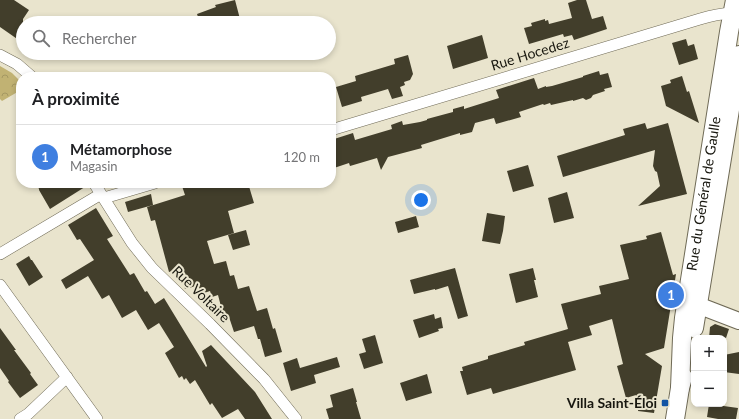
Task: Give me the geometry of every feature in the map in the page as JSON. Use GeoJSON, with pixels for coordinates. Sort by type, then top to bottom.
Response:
{"type":"FeatureCollection","features":[{"type":"Feature","properties":{"kind":"main road","name":"Rue du Général de Gaulle"},"geometry":{"type":"LineString","coordinates":[[675,419],[680,388],[691,347],[693,303],[735,9]]}},
{"type":"Feature","properties":{"kind":"main road","name":"Rue du Général de Gaulle"},"geometry":{"type":"LineString","coordinates":[[693,303],[739,55]]}},
{"type":"Feature","properties":{"kind":"main road"},"geometry":{"type":"LineString","coordinates":[[693,303],[739,321]]}},
{"type":"Feature","properties":{"kind":"street","name":"Rue Hocedez"},"geometry":{"type":"LineString","coordinates":[[336,128],[735,9]]}},
{"type":"Feature","properties":{"kind":"street"},"geometry":{"type":"LineString","coordinates":[[0,55],[17,64],[26,72]]}},
{"type":"Feature","properties":{"kind":"street","name":"Rue Voltaire"},"geometry":{"type":"LineString","coordinates":[[97,188],[132,243],[152,268],[210,324],[258,374],[296,419]]}},
{"type":"Feature","properties":{"kind":"street"},"geometry":{"type":"LineString","coordinates":[[0,254],[102,196],[135,188]]}},
{"type":"Feature","properties":{"kind":"street"},"geometry":{"type":"LineString","coordinates":[[0,285],[97,419]]}},
{"type":"Feature","properties":{"kind":"street"},"geometry":{"type":"LineString","coordinates":[[20,419],[28,414],[67,376]]}},
{"type":"Feature","properties":{"kind":"green space"},"geometry":{"type":"Polygon","coordinates":[[[0,66],[16,77],[16,93],[2,101],[0,99],[0,66]]]}},
{"type":"Feature","properties":{"kind":"building"},"geometry":{"type":"Polygon","coordinates":[[[0,0],[14,0],[29,10],[25,16],[16,16],[16,38],[0,27],[0,0]]]}},
{"type":"Feature","properties":{"kind":"building"},"geometry":{"type":"Polygon","coordinates":[[[235,0],[239,16],[198,16],[197,14],[216,7],[215,5],[235,0]]]}},
{"type":"Feature","properties":{"kind":"building"},"geometry":{"type":"Polygon","coordinates":[[[577,0],[586,0],[592,19],[603,16],[607,29],[574,40],[572,35],[564,37],[563,34],[529,44],[524,28],[532,26],[531,23],[545,19],[545,21],[548,20],[549,24],[572,18],[568,3],[577,0]]]}},
{"type":"Feature","properties":{"kind":"building"},"geometry":{"type":"Polygon","coordinates":[[[482,35],[488,58],[453,69],[447,46],[482,35]]]}},
{"type":"Feature","properties":{"kind":"building"},"geometry":{"type":"Polygon","coordinates":[[[686,39],[688,46],[694,44],[698,59],[679,65],[672,43],[686,39]]]}},
{"type":"Feature","properties":{"kind":"building"},"geometry":{"type":"Polygon","coordinates":[[[408,55],[413,74],[410,80],[404,82],[405,85],[400,87],[403,96],[392,99],[388,89],[361,97],[362,101],[342,107],[336,87],[356,81],[355,76],[395,64],[394,59],[408,55]]]}},
{"type":"Feature","properties":{"kind":"building"},"geometry":{"type":"Polygon","coordinates":[[[599,71],[600,75],[608,73],[612,87],[604,89],[605,91],[593,95],[591,98],[586,100],[583,98],[551,105],[550,103],[543,104],[519,112],[521,117],[496,124],[494,118],[475,123],[472,132],[460,135],[460,133],[421,145],[422,148],[388,157],[381,170],[377,158],[350,166],[349,163],[336,167],[336,138],[353,133],[355,140],[392,129],[391,125],[402,121],[403,125],[420,122],[453,112],[453,109],[464,106],[464,109],[499,98],[496,90],[534,78],[538,89],[599,71]]]}},
{"type":"Feature","properties":{"kind":"building"},"geometry":{"type":"Polygon","coordinates":[[[682,76],[687,92],[689,91],[699,123],[666,106],[661,86],[671,83],[670,80],[682,76]]]}},
{"type":"Feature","properties":{"kind":"building"},"geometry":{"type":"Polygon","coordinates":[[[645,123],[647,129],[668,123],[687,194],[638,206],[660,186],[657,172],[653,166],[655,150],[563,177],[557,156],[625,135],[623,129],[645,123]]]}},
{"type":"Feature","properties":{"kind":"building"},"geometry":{"type":"Polygon","coordinates":[[[528,165],[534,186],[513,192],[507,171],[528,165]]]}},
{"type":"Feature","properties":{"kind":"building"},"geometry":{"type":"Polygon","coordinates":[[[38,188],[83,188],[50,209],[38,188]]]}},
{"type":"Feature","properties":{"kind":"building"},"geometry":{"type":"Polygon","coordinates":[[[183,188],[250,188],[254,203],[228,211],[234,233],[207,241],[214,264],[226,261],[230,276],[234,275],[238,289],[249,286],[257,311],[267,308],[282,352],[265,357],[260,339],[258,339],[254,326],[234,332],[229,317],[224,318],[218,295],[212,297],[210,291],[198,295],[196,286],[185,289],[180,269],[169,272],[155,220],[151,221],[147,207],[185,195],[183,188]]]}},
{"type":"Feature","properties":{"kind":"building"},"geometry":{"type":"Polygon","coordinates":[[[567,192],[574,218],[554,223],[548,198],[567,192]]]}},
{"type":"Feature","properties":{"kind":"building"},"geometry":{"type":"Polygon","coordinates":[[[151,194],[153,205],[128,212],[125,202],[151,194]]]}},
{"type":"Feature","properties":{"kind":"building"},"geometry":{"type":"Polygon","coordinates":[[[96,208],[113,236],[107,239],[130,275],[134,273],[145,292],[147,291],[155,304],[164,298],[206,367],[207,366],[202,351],[211,345],[255,392],[272,419],[245,419],[238,409],[222,418],[212,403],[210,405],[195,380],[190,384],[186,378],[184,380],[182,376],[179,378],[165,353],[174,347],[159,323],[148,330],[136,310],[122,318],[109,295],[102,299],[88,276],[66,289],[61,280],[94,260],[80,239],[77,240],[68,225],[96,208]]]}},
{"type":"Feature","properties":{"kind":"building"},"geometry":{"type":"Polygon","coordinates":[[[487,213],[505,216],[500,244],[482,241],[487,213]]]}},
{"type":"Feature","properties":{"kind":"building"},"geometry":{"type":"Polygon","coordinates":[[[416,216],[419,227],[398,233],[395,222],[416,216]]]}},
{"type":"Feature","properties":{"kind":"building"},"geometry":{"type":"Polygon","coordinates":[[[246,230],[250,245],[233,250],[228,235],[246,230]]]}},
{"type":"Feature","properties":{"kind":"building"},"geometry":{"type":"Polygon","coordinates":[[[661,232],[673,275],[676,274],[664,348],[645,354],[662,366],[654,413],[638,411],[639,404],[634,403],[636,395],[626,398],[617,366],[623,364],[612,319],[589,326],[592,335],[568,342],[576,370],[493,394],[491,388],[467,395],[460,371],[463,371],[462,367],[488,359],[488,356],[525,345],[524,342],[568,329],[561,304],[601,294],[599,286],[629,279],[620,245],[647,239],[646,236],[661,232]]]}},
{"type":"Feature","properties":{"kind":"building"},"geometry":{"type":"Polygon","coordinates":[[[29,256],[43,277],[29,286],[16,264],[29,256]]]}},
{"type":"Feature","properties":{"kind":"building"},"geometry":{"type":"Polygon","coordinates":[[[455,268],[468,316],[458,319],[448,286],[414,294],[410,280],[455,268]]]}},
{"type":"Feature","properties":{"kind":"building"},"geometry":{"type":"Polygon","coordinates":[[[533,268],[538,297],[516,303],[509,274],[533,268]]]}},
{"type":"Feature","properties":{"kind":"building"},"geometry":{"type":"Polygon","coordinates":[[[434,314],[435,319],[441,317],[443,328],[438,329],[439,331],[419,338],[413,320],[434,314]]]}},
{"type":"Feature","properties":{"kind":"building"},"geometry":{"type":"Polygon","coordinates":[[[715,324],[729,329],[727,335],[709,335],[710,327],[715,324]]]}},
{"type":"Feature","properties":{"kind":"building"},"geometry":{"type":"Polygon","coordinates":[[[0,328],[38,385],[20,398],[0,368],[0,328]]]}},
{"type":"Feature","properties":{"kind":"building"},"geometry":{"type":"Polygon","coordinates":[[[375,335],[383,363],[364,369],[359,354],[366,352],[362,339],[375,335]]]}},
{"type":"Feature","properties":{"kind":"building"},"geometry":{"type":"Polygon","coordinates":[[[739,352],[739,374],[727,372],[727,354],[739,352]]]}},
{"type":"Feature","properties":{"kind":"building"},"geometry":{"type":"Polygon","coordinates":[[[337,357],[340,367],[314,375],[316,383],[291,391],[283,363],[297,358],[300,368],[337,357]]]}},
{"type":"Feature","properties":{"kind":"building"},"geometry":{"type":"Polygon","coordinates":[[[427,374],[432,393],[406,401],[400,383],[427,374]]]}},
{"type":"Feature","properties":{"kind":"building"},"geometry":{"type":"Polygon","coordinates":[[[353,388],[361,419],[329,419],[326,409],[333,407],[330,395],[353,388]]]}},
{"type":"Feature","properties":{"kind":"building"},"geometry":{"type":"Polygon","coordinates":[[[709,407],[738,408],[736,419],[718,419],[707,417],[709,407]]]}},
{"type":"Feature","properties":{"kind":"place","name":"Métamorphose"},"geometry":{"type":"Point","coordinates":[671,295]}},
{"type":"Feature","properties":{"kind":"place","name":"Villa Saint-Éloi"},"geometry":{"type":"Point","coordinates":[665,403]}}]}
